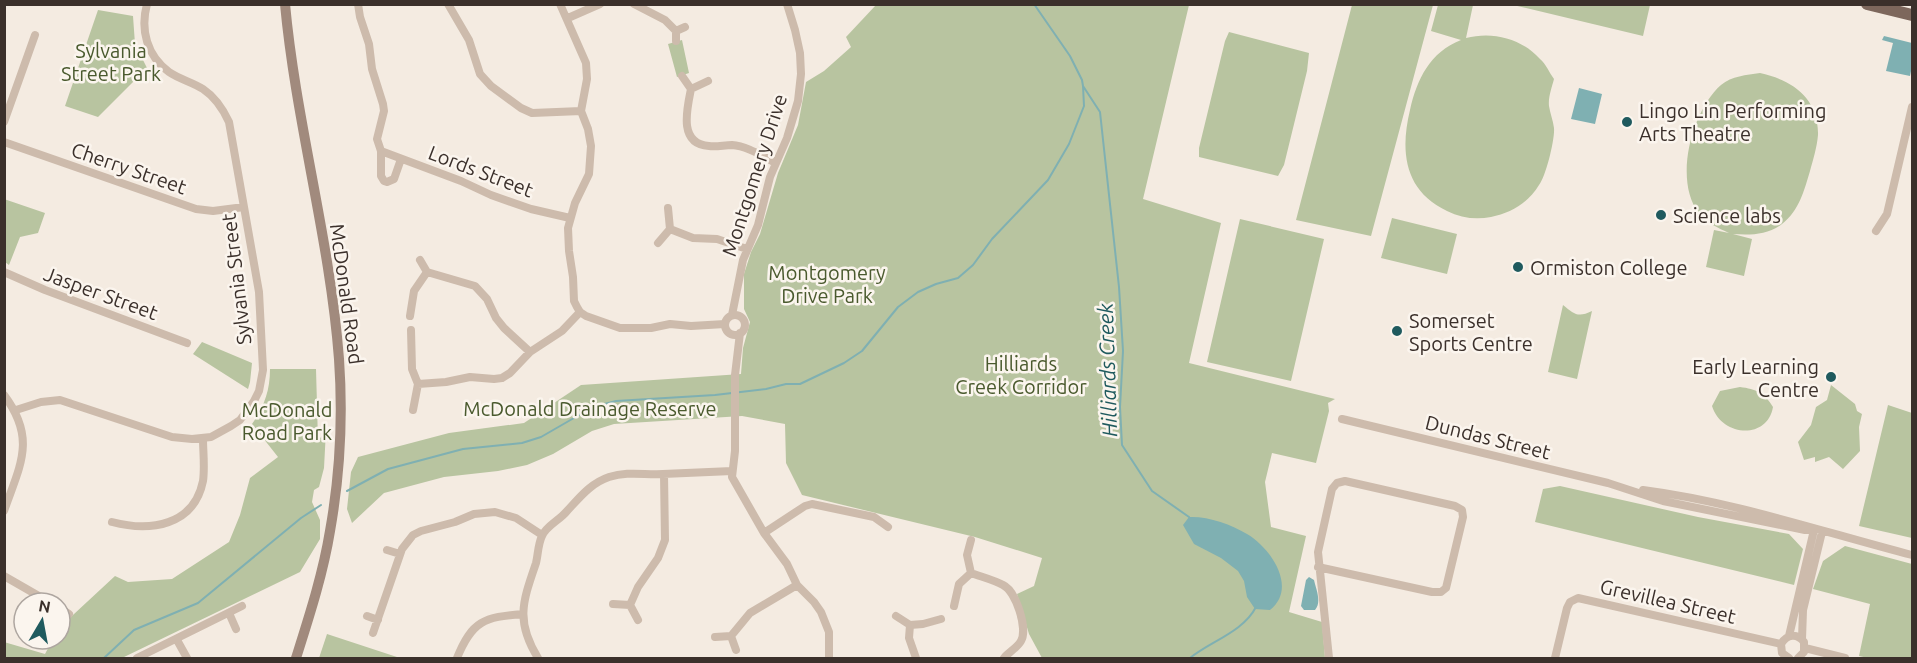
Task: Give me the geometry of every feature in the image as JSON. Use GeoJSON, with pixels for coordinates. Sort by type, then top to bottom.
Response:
{"type":"FeatureCollection","features":[{"type":"Feature","properties":{"kind":"main road","name":"McDonald Road"},"geometry":{"type":"LineString","coordinates":[[285,4],[294,75],[334,310],[339,359],[340,414],[333,516],[319,578],[296,658]]}},
{"type":"Feature","properties":{"kind":"main road"},"geometry":{"type":"LineString","coordinates":[[1867,4],[1912,15]]}},
{"type":"Feature","properties":{"kind":"street","name":"Sylvania Street"},"geometry":{"type":"LineString","coordinates":[[16,410],[40,402],[60,400],[172,437],[203,438],[221,432],[240,420],[254,401],[262,379],[259,292],[231,130],[226,114],[204,90],[170,73],[152,54],[144,31],[147,4]]}},
{"type":"Feature","properties":{"kind":"street"},"geometry":{"type":"LineString","coordinates":[[358,4],[369,44],[372,69],[383,104],[384,111],[377,144],[381,151],[381,176],[384,181],[394,179],[401,159]]}},
{"type":"Feature","properties":{"kind":"street"},"geometry":{"type":"LineString","coordinates":[[448,4],[469,40],[480,74],[491,86],[510,98],[520,108],[532,113],[581,111]]}},
{"type":"Feature","properties":{"kind":"street"},"geometry":{"type":"LineString","coordinates":[[560,4],[586,63],[587,79],[581,111],[590,137],[592,156],[589,174],[570,218],[569,251],[574,302],[580,312],[610,325],[630,329],[670,324],[691,326],[725,324]]}},
{"type":"Feature","properties":{"kind":"street"},"geometry":{"type":"LineString","coordinates":[[568,18],[600,4]]}},
{"type":"Feature","properties":{"kind":"street"},"geometry":{"type":"LineString","coordinates":[[634,4],[665,21],[676,31],[676,41]]}},
{"type":"Feature","properties":{"kind":"street","name":"Montgomery Drive"},"geometry":{"type":"LineString","coordinates":[[736,315],[743,260],[759,225],[770,177],[791,127],[800,88],[800,53],[787,4]]}},
{"type":"Feature","properties":{"kind":"street"},"geometry":{"type":"LineString","coordinates":[[676,31],[685,27]]}},
{"type":"Feature","properties":{"kind":"street"},"geometry":{"type":"LineString","coordinates":[[4,122],[35,35]]}},
{"type":"Feature","properties":{"kind":"street"},"geometry":{"type":"LineString","coordinates":[[682,76],[691,89],[686,125],[693,139],[709,146],[734,145],[776,162]]}},
{"type":"Feature","properties":{"kind":"street"},"geometry":{"type":"LineString","coordinates":[[691,89],[708,81]]}},
{"type":"Feature","properties":{"kind":"street"},"geometry":{"type":"LineString","coordinates":[[1876,231],[1887,213],[1912,107]]}},
{"type":"Feature","properties":{"kind":"street","name":"Cherry Street"},"geometry":{"type":"LineString","coordinates":[[4,142],[196,209],[213,211],[244,207]]}},
{"type":"Feature","properties":{"kind":"street","name":"Lords Street"},"geometry":{"type":"LineString","coordinates":[[381,151],[461,181],[491,195],[531,209],[570,218]]}},
{"type":"Feature","properties":{"kind":"street"},"geometry":{"type":"LineString","coordinates":[[658,243],[670,229],[668,208]]}},
{"type":"Feature","properties":{"kind":"street"},"geometry":{"type":"LineString","coordinates":[[670,229],[693,238],[717,239],[747,249]]}},
{"type":"Feature","properties":{"kind":"street"},"geometry":{"type":"LineString","coordinates":[[420,260],[427,272],[475,286],[487,299],[500,323],[530,352]]}},
{"type":"Feature","properties":{"kind":"street","name":"Jasper Street"},"geometry":{"type":"LineString","coordinates":[[4,272],[45,291],[187,343]]}},
{"type":"Feature","properties":{"kind":"street"},"geometry":{"type":"LineString","coordinates":[[410,316],[408,304],[427,272]]}},
{"type":"Feature","properties":{"kind":"street"},"geometry":{"type":"LineString","coordinates":[[418,384],[470,377],[502,378],[530,352],[562,330],[580,312]]}},
{"type":"Feature","properties":{"kind":"street"},"geometry":{"type":"LineString","coordinates":[[725,324],[726,320],[736,315],[745,326],[736,353],[733,481],[764,533],[788,564],[797,585],[814,602],[826,622],[831,643],[829,658]]}},
{"type":"Feature","properties":{"kind":"street"},"geometry":{"type":"LineString","coordinates":[[725,324],[736,353]]}},
{"type":"Feature","properties":{"kind":"street"},"geometry":{"type":"LineString","coordinates":[[411,330],[409,340],[412,369],[418,384],[413,410]]}},
{"type":"Feature","properties":{"kind":"street"},"geometry":{"type":"LineString","coordinates":[[730,333],[741,333]]}},
{"type":"Feature","properties":{"kind":"street"},"geometry":{"type":"LineString","coordinates":[[4,395],[16,410],[22,426],[23,451],[4,511]]}},
{"type":"Feature","properties":{"kind":"street","name":"Dundas Street"},"geometry":{"type":"LineString","coordinates":[[1342,419],[1625,488],[1664,501],[1818,531],[1912,555]]}},
{"type":"Feature","properties":{"kind":"street"},"geometry":{"type":"LineString","coordinates":[[112,522],[140,528],[151,527],[171,521],[189,508],[198,495],[203,479],[203,438]]}},
{"type":"Feature","properties":{"kind":"street"},"geometry":{"type":"LineString","coordinates":[[538,658],[527,635],[523,614],[526,591],[537,560],[542,535],[584,492],[606,478],[629,473],[732,471]]}},
{"type":"Feature","properties":{"kind":"street"},"geometry":{"type":"LineString","coordinates":[[630,605],[638,587],[658,558],[665,540],[664,474]]}},
{"type":"Feature","properties":{"kind":"street"},"geometry":{"type":"LineString","coordinates":[[1318,567],[1441,592],[1446,588],[1463,517],[1462,510],[1455,506],[1345,481],[1337,483],[1332,489],[1318,552],[1318,567],[1322,583],[1329,658]]}},
{"type":"Feature","properties":{"kind":"street"},"geometry":{"type":"LineString","coordinates":[[764,533],[805,506],[812,504],[874,518],[888,527]]}},
{"type":"Feature","properties":{"kind":"street"},"geometry":{"type":"LineString","coordinates":[[373,633],[400,554],[408,541],[421,531],[485,512],[495,512],[516,518],[542,535]]}},
{"type":"Feature","properties":{"kind":"street"},"geometry":{"type":"LineString","coordinates":[[1789,658],[1782,653],[1781,644],[1789,636],[1818,531]]}},
{"type":"Feature","properties":{"kind":"street"},"geometry":{"type":"LineString","coordinates":[[1798,658],[1805,648],[1802,639],[1803,610],[1818,531]]}},
{"type":"Feature","properties":{"kind":"street"},"geometry":{"type":"LineString","coordinates":[[971,540],[967,555],[971,573]]}},
{"type":"Feature","properties":{"kind":"street"},"geometry":{"type":"LineString","coordinates":[[387,550],[400,554]]}},
{"type":"Feature","properties":{"kind":"street"},"geometry":{"type":"LineString","coordinates":[[954,606],[959,584],[971,573]]}},
{"type":"Feature","properties":{"kind":"street"},"geometry":{"type":"LineString","coordinates":[[971,573],[1003,585],[1013,595],[1024,633],[1019,644],[1004,658]]}},
{"type":"Feature","properties":{"kind":"street"},"geometry":{"type":"LineString","coordinates":[[4,576],[30,591]]}},
{"type":"Feature","properties":{"kind":"street"},"geometry":{"type":"LineString","coordinates":[[731,636],[743,619],[758,607],[797,585]]}},
{"type":"Feature","properties":{"kind":"street","name":"Grevillea Street"},"geometry":{"type":"LineString","coordinates":[[1555,658],[1567,608],[1570,602],[1578,598],[1781,644]]}},
{"type":"Feature","properties":{"kind":"street"},"geometry":{"type":"LineString","coordinates":[[613,604],[630,605]]}},
{"type":"Feature","properties":{"kind":"street"},"geometry":{"type":"LineString","coordinates":[[630,605],[638,620]]}},
{"type":"Feature","properties":{"kind":"street"},"geometry":{"type":"LineString","coordinates":[[137,658],[242,606]]}},
{"type":"Feature","properties":{"kind":"street"},"geometry":{"type":"LineString","coordinates":[[229,613],[236,629]]}},
{"type":"Feature","properties":{"kind":"street"},"geometry":{"type":"LineString","coordinates":[[457,658],[465,640],[481,623],[496,616],[523,614]]}},
{"type":"Feature","properties":{"kind":"street"},"geometry":{"type":"LineString","coordinates":[[367,616],[378,620]]}},
{"type":"Feature","properties":{"kind":"street"},"geometry":{"type":"LineString","coordinates":[[896,616],[910,625],[941,619]]}},
{"type":"Feature","properties":{"kind":"street"},"geometry":{"type":"LineString","coordinates":[[910,625],[909,638],[916,658]]}},
{"type":"Feature","properties":{"kind":"street"},"geometry":{"type":"LineString","coordinates":[[1789,636],[1796,635],[1802,639]]}},
{"type":"Feature","properties":{"kind":"street"},"geometry":{"type":"LineString","coordinates":[[715,636],[731,636]]}},
{"type":"Feature","properties":{"kind":"street"},"geometry":{"type":"LineString","coordinates":[[731,636],[736,650]]}},
{"type":"Feature","properties":{"kind":"street"},"geometry":{"type":"LineString","coordinates":[[177,640],[187,658]]}},
{"type":"Feature","properties":{"kind":"street"},"geometry":{"type":"LineString","coordinates":[[1805,648],[1845,658]]}},
{"type":"Feature","properties":{"kind":"green space","name":"Hilliards Creek Corridor"},"geometry":{"type":"Polygon","coordinates":[[[876,5],[1189,5],[1143,199],[1221,223],[1189,363],[1335,399],[1328,403],[1329,411],[1316,463],[1272,453],[1265,482],[1271,527],[1306,536],[1289,612],[1322,622],[1325,658],[1042,658],[1029,634],[1017,594],[1034,586],[1042,558],[975,537],[802,495],[786,463],[785,424],[742,416],[614,424],[592,431],[553,454],[527,465],[444,477],[384,493],[352,523],[347,509],[351,472],[358,457],[449,433],[524,423],[581,385],[741,374],[743,348],[750,322],[744,309],[744,274],[760,234],[778,173],[798,125],[806,82],[824,71],[851,47],[846,37],[876,5]]]}},
{"type":"Feature","properties":{"kind":"green space"},"geometry":{"type":"Polygon","coordinates":[[[1352,5],[1433,5],[1371,236],[1296,220],[1352,5]]]}},
{"type":"Feature","properties":{"kind":"green space"},"geometry":{"type":"Polygon","coordinates":[[[1438,5],[1473,5],[1466,38],[1486,35],[1515,41],[1542,61],[1554,79],[1550,92],[1549,109],[1554,133],[1550,157],[1542,180],[1524,202],[1498,215],[1474,218],[1447,211],[1422,193],[1409,168],[1406,155],[1407,125],[1421,77],[1433,59],[1450,45],[1461,40],[1431,31],[1438,5]]]}},
{"type":"Feature","properties":{"kind":"green space"},"geometry":{"type":"Polygon","coordinates":[[[1513,5],[1650,5],[1643,36],[1513,5]]]}},
{"type":"Feature","properties":{"kind":"green space","name":"Sylvania Street Park"},"geometry":{"type":"Polygon","coordinates":[[[98,10],[133,16],[135,44],[147,68],[98,117],[65,106],[98,10]]]}},
{"type":"Feature","properties":{"kind":"green space"},"geometry":{"type":"Polygon","coordinates":[[[1229,32],[1309,53],[1307,71],[1284,165],[1278,176],[1199,157],[1199,148],[1229,32]]]}},
{"type":"Feature","properties":{"kind":"green space"},"geometry":{"type":"Polygon","coordinates":[[[682,40],[689,73],[677,77],[668,44],[682,40]]]}},
{"type":"Feature","properties":{"kind":"green space"},"geometry":{"type":"Polygon","coordinates":[[[1760,73],[1783,80],[1809,101],[1817,122],[1818,135],[1814,158],[1803,193],[1788,219],[1776,228],[1765,232],[1733,234],[1752,239],[1744,276],[1706,267],[1714,230],[1729,233],[1709,222],[1699,213],[1691,199],[1687,183],[1687,165],[1694,128],[1711,96],[1721,85],[1730,80],[1739,76],[1760,73]]]}},
{"type":"Feature","properties":{"kind":"green space"},"geometry":{"type":"Polygon","coordinates":[[[4,199],[45,213],[38,233],[20,237],[9,265],[5,262],[4,199]]]}},
{"type":"Feature","properties":{"kind":"green space"},"geometry":{"type":"Polygon","coordinates":[[[1392,218],[1457,234],[1447,274],[1381,258],[1392,218]]]}},
{"type":"Feature","properties":{"kind":"green space"},"geometry":{"type":"Polygon","coordinates":[[[1240,219],[1324,239],[1291,381],[1207,362],[1240,219]]]}},
{"type":"Feature","properties":{"kind":"green space"},"geometry":{"type":"Polygon","coordinates":[[[1563,305],[1576,314],[1592,311],[1577,379],[1548,372],[1563,305]]]}},
{"type":"Feature","properties":{"kind":"green space"},"geometry":{"type":"Polygon","coordinates":[[[202,342],[252,363],[248,389],[193,354],[202,342]]]}},
{"type":"Feature","properties":{"kind":"green space","name":"McDonald Road Park"},"geometry":{"type":"Polygon","coordinates":[[[270,369],[316,369],[318,441],[326,430],[324,468],[319,487],[314,490],[312,502],[320,520],[320,539],[300,572],[122,658],[5,658],[4,642],[12,644],[12,651],[35,651],[45,654],[47,651],[72,651],[72,616],[115,576],[128,582],[172,579],[229,542],[240,515],[250,478],[278,457],[252,424],[266,398],[270,369]]]}},
{"type":"Feature","properties":{"kind":"green space"},"geometry":{"type":"Polygon","coordinates":[[[1831,385],[1855,404],[1857,411],[1862,414],[1859,427],[1860,451],[1843,469],[1829,457],[1815,462],[1815,457],[1804,460],[1798,442],[1811,425],[1816,407],[1827,400],[1831,385]]]}},
{"type":"Feature","properties":{"kind":"green space"},"geometry":{"type":"Polygon","coordinates":[[[1740,387],[1760,392],[1773,407],[1769,418],[1753,430],[1734,428],[1724,424],[1712,406],[1720,391],[1740,387]]]}},
{"type":"Feature","properties":{"kind":"green space"},"geometry":{"type":"Polygon","coordinates":[[[1888,405],[1912,413],[1912,538],[1859,526],[1888,405]]]}},
{"type":"Feature","properties":{"kind":"green space"},"geometry":{"type":"Polygon","coordinates":[[[1560,486],[1698,517],[1789,534],[1803,549],[1794,585],[1535,522],[1543,489],[1560,486]]]}},
{"type":"Feature","properties":{"kind":"green space"},"geometry":{"type":"Polygon","coordinates":[[[1845,546],[1912,564],[1912,658],[1859,656],[1870,604],[1813,589],[1823,561],[1845,546]]]}},
{"type":"Feature","properties":{"kind":"green space"},"geometry":{"type":"Polygon","coordinates":[[[327,634],[400,658],[319,658],[327,634]]]}},
{"type":"Feature","properties":{"kind":"water"},"geometry":{"type":"Polygon","coordinates":[[[1884,36],[1912,43],[1910,76],[1886,71],[1893,43],[1882,40],[1884,36]]]}},
{"type":"Feature","properties":{"kind":"water"},"geometry":{"type":"Polygon","coordinates":[[[1579,88],[1602,94],[1595,124],[1571,119],[1579,88]]]}},
{"type":"Feature","properties":{"kind":"water"},"geometry":{"type":"Polygon","coordinates":[[[1189,517],[1211,519],[1234,527],[1256,540],[1265,549],[1278,569],[1282,591],[1278,601],[1270,610],[1255,609],[1247,597],[1244,581],[1238,571],[1221,558],[1194,544],[1183,525],[1189,517]]]}},
{"type":"Feature","properties":{"kind":"water"},"geometry":{"type":"Polygon","coordinates":[[[1309,577],[1314,580],[1318,595],[1315,610],[1304,610],[1301,606],[1306,580],[1309,577]]]}},
{"type":"Feature","properties":{"kind":"waterway","name":"Hilliards Creek"},"geometry":{"type":"LineString","coordinates":[[1034,4],[1070,56],[1083,86],[1100,112],[1119,287],[1123,351],[1120,407],[1122,445],[1152,491],[1189,517]]}},
{"type":"Feature","properties":{"kind":"waterway"},"geometry":{"type":"LineString","coordinates":[[347,491],[388,469],[463,449],[522,443],[541,437],[593,407],[616,401],[715,395],[800,384],[844,363],[862,351],[898,307],[918,292],[958,278],[973,265],[992,239],[1048,180],[1069,144],[1084,106],[1083,86]]}},
{"type":"Feature","properties":{"kind":"waterway"},"geometry":{"type":"LineString","coordinates":[[104,658],[134,630],[198,603],[301,518],[321,505]]}},
{"type":"Feature","properties":{"kind":"waterway","name":"Hilliards Creek"},"geometry":{"type":"LineString","coordinates":[[1190,658],[1235,630],[1256,607]]}},
{"type":"Feature","properties":{"kind":"place","name":"Lingo Lin Performing Arts Theatre"},"geometry":{"type":"Point","coordinates":[1627,122]}},
{"type":"Feature","properties":{"kind":"place","name":"Science labs"},"geometry":{"type":"Point","coordinates":[1661,215]}},
{"type":"Feature","properties":{"kind":"place","name":"Ormiston College"},"geometry":{"type":"Point","coordinates":[1518,267]}},
{"type":"Feature","properties":{"kind":"place","name":"Somerset Sports Centre"},"geometry":{"type":"Point","coordinates":[1397,331]}},
{"type":"Feature","properties":{"kind":"place","name":"Early Learning Centre"},"geometry":{"type":"Point","coordinates":[1831,377]}},
{"type":"Feature","properties":{"kind":"park label","name":"Montgomery Drive Park"},"geometry":{"type":"Point","coordinates":[827,284]}},
{"type":"Feature","properties":{"kind":"park label","name":"McDonald Drainage Reserve"},"geometry":{"type":"Point","coordinates":[590,408]}}]}
